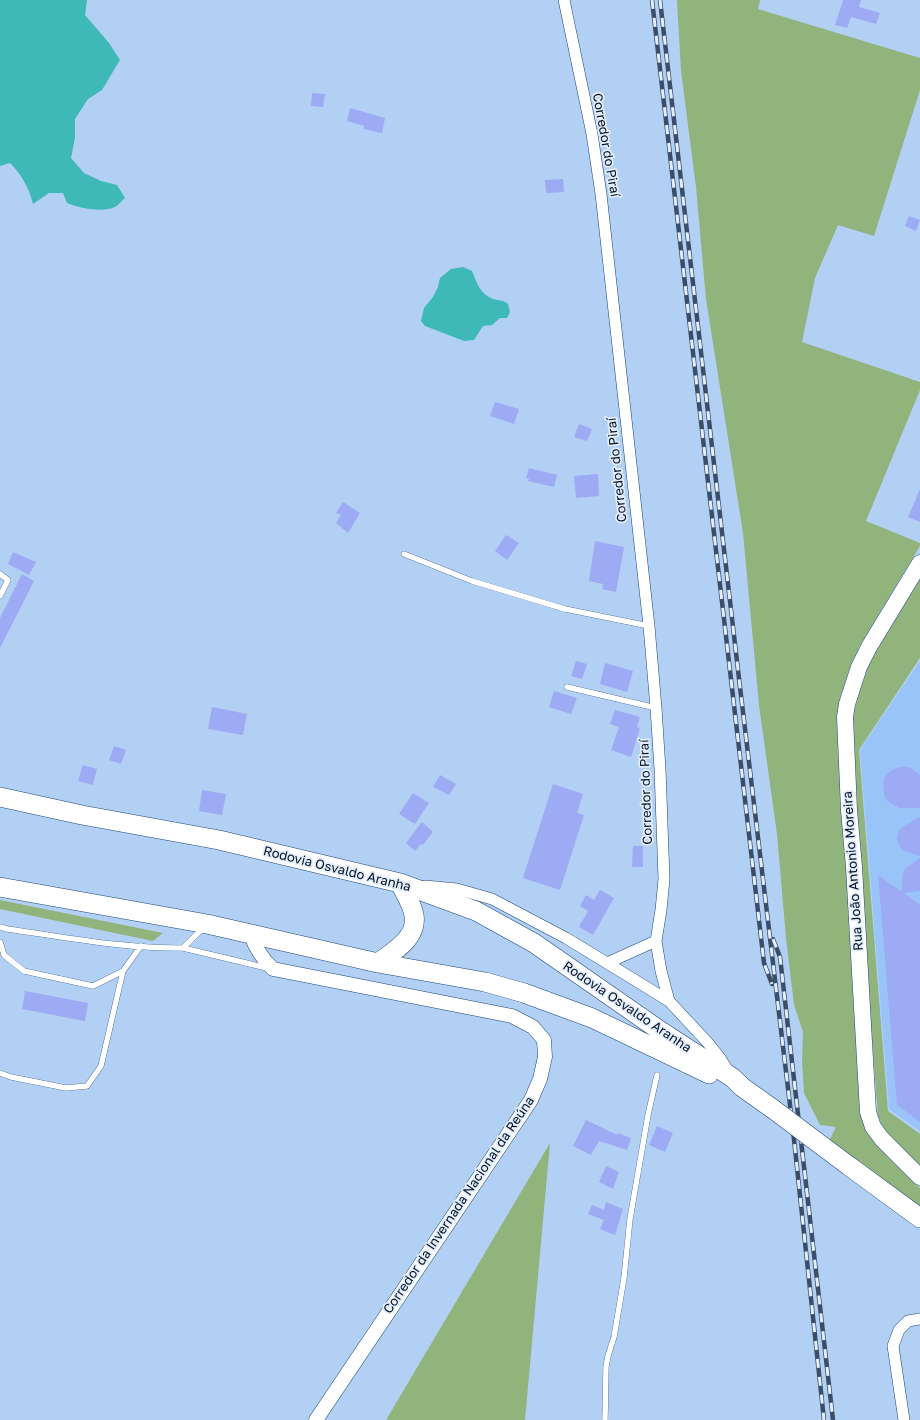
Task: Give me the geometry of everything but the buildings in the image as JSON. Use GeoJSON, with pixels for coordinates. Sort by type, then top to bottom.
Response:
{"type":"FeatureCollection","features":[{"type":"Feature","properties":{"kind":"highway","name":"Rodovia Osvaldo Aranha"},"geometry":{"type":"LineString","coordinates":[[0,797],[82,815],[220,840],[400,883],[476,911],[534,943],[738,1083],[920,1218]]}},
{"type":"Feature","properties":{"kind":"highway"},"geometry":{"type":"LineString","coordinates":[[378,962],[404,944],[413,929],[414,915],[400,883]]}},
{"type":"Feature","properties":{"kind":"highway","name":"Rodovia Osvaldo Aranha"},"geometry":{"type":"LineString","coordinates":[[0,887],[207,924],[378,962],[485,982],[524,993],[592,1018],[717,1078],[738,1083]]}},
{"type":"Feature","properties":{"kind":"main road","name":"Rua João Antonio Moreira"},"geometry":{"type":"LineString","coordinates":[[920,563],[869,647],[859,667],[847,704],[845,734],[849,810],[855,875],[868,1112],[873,1127],[882,1140],[920,1177]]}},
{"type":"Feature","properties":{"kind":"street","name":"Corredor do Piraí"},"geometry":{"type":"LineString","coordinates":[[564,0],[592,134],[601,194],[649,626],[660,769],[664,879],[656,941],[661,970],[669,1001]]}},
{"type":"Feature","properties":{"kind":"street"},"geometry":{"type":"LineString","coordinates":[[400,883],[457,890],[492,899],[566,938],[607,962],[669,1001],[720,1058],[738,1083]]}},
{"type":"Feature","properties":{"kind":"street"},"geometry":{"type":"LineString","coordinates":[[250,933],[256,948],[264,960],[273,969]]}},
{"type":"Feature","properties":{"kind":"street"},"geometry":{"type":"LineString","coordinates":[[607,962],[656,941]]}},
{"type":"Feature","properties":{"kind":"street","name":"Corredor da Invernada Nacional da Reúna"},"geometry":{"type":"LineString","coordinates":[[273,969],[512,1016],[533,1027],[544,1040],[545,1057],[540,1079],[531,1100],[316,1420]]}},
{"type":"Feature","properties":{"kind":"street"},"geometry":{"type":"LineString","coordinates":[[904,1420],[893,1346],[899,1330],[908,1321],[920,1318]]}},
{"type":"Feature","properties":{"kind":"lane"},"geometry":{"type":"LineString","coordinates":[[404,554],[472,580],[565,610],[649,626]]}},
{"type":"Feature","properties":{"kind":"lane"},"geometry":{"type":"LineString","coordinates":[[0,574],[8,580],[0,596]]}},
{"type":"Feature","properties":{"kind":"lane"},"geometry":{"type":"LineString","coordinates":[[567,687],[656,708]]}},
{"type":"Feature","properties":{"kind":"lane"},"geometry":{"type":"LineString","coordinates":[[183,948],[207,924]]}},
{"type":"Feature","properties":{"kind":"lane"},"geometry":{"type":"LineString","coordinates":[[0,927],[165,949],[183,948],[273,969]]}},
{"type":"Feature","properties":{"kind":"lane"},"geometry":{"type":"LineString","coordinates":[[0,942],[4,955],[24,971],[94,986],[123,971]]}},
{"type":"Feature","properties":{"kind":"lane"},"geometry":{"type":"LineString","coordinates":[[0,1072],[11,1077],[66,1088],[87,1086],[101,1066],[123,971],[141,946]]}},
{"type":"Feature","properties":{"kind":"lane"},"geometry":{"type":"LineString","coordinates":[[605,1420],[606,1367],[614,1337],[624,1278],[630,1219],[648,1115],[657,1075]]}},
{"type":"Feature","properties":{"kind":"shaded area"},"geometry":{"type":"Polygon","coordinates":[[[0,0],[87,0],[85,15],[109,43],[120,60],[102,90],[88,99],[75,119],[75,138],[71,158],[84,173],[101,181],[117,185],[125,198],[115,207],[98,210],[78,207],[67,203],[63,193],[49,193],[33,204],[18,172],[10,163],[0,166],[0,0]]]}},
{"type":"Feature","properties":{"kind":"shaded area"},"geometry":{"type":"Polygon","coordinates":[[[677,0],[760,0],[758,9],[920,58],[920,90],[874,236],[838,225],[815,278],[802,342],[920,382],[920,390],[866,521],[920,543],[920,546],[859,647],[841,695],[838,730],[865,1121],[887,1156],[920,1188],[920,1210],[828,1143],[836,1127],[820,1125],[804,1093],[802,1061],[803,1032],[794,1005],[786,938],[777,834],[759,705],[743,533],[706,299],[696,187],[681,71],[677,0]]]}},
{"type":"Feature","properties":{"kind":"shaded area"},"geometry":{"type":"Polygon","coordinates":[[[463,267],[472,271],[480,288],[485,294],[493,299],[506,302],[510,312],[507,318],[500,318],[492,325],[483,326],[474,340],[464,341],[425,326],[421,321],[424,308],[433,297],[438,287],[440,278],[451,269],[463,267]]]}},
{"type":"Feature","properties":{"kind":"shaded area"},"geometry":{"type":"Polygon","coordinates":[[[920,576],[920,658],[859,750],[888,1111],[920,1134],[920,1167],[885,1131],[878,1116],[847,723],[855,686],[920,576]]]}},
{"type":"Feature","properties":{"kind":"shaded area"},"geometry":{"type":"Polygon","coordinates":[[[920,661],[920,1131],[889,1109],[860,750],[920,661]]]}},
{"type":"Feature","properties":{"kind":"shaded area"},"geometry":{"type":"Polygon","coordinates":[[[0,900],[163,933],[153,941],[0,909],[0,900]]]}},
{"type":"Feature","properties":{"kind":"shaded area"},"geometry":{"type":"Polygon","coordinates":[[[550,1143],[525,1420],[386,1420],[550,1143]]]}},
{"type":"Feature","properties":{"kind":"railway"},"geometry":{"type":"LineString","coordinates":[[652,0],[764,963],[772,984]]}},
{"type":"Feature","properties":{"kind":"railway"},"geometry":{"type":"LineString","coordinates":[[660,0],[793,1130],[824,1420]]}},
{"type":"Feature","properties":{"kind":"railway"},"geometry":{"type":"LineString","coordinates":[[773,939],[780,957],[833,1420]]}}]}
